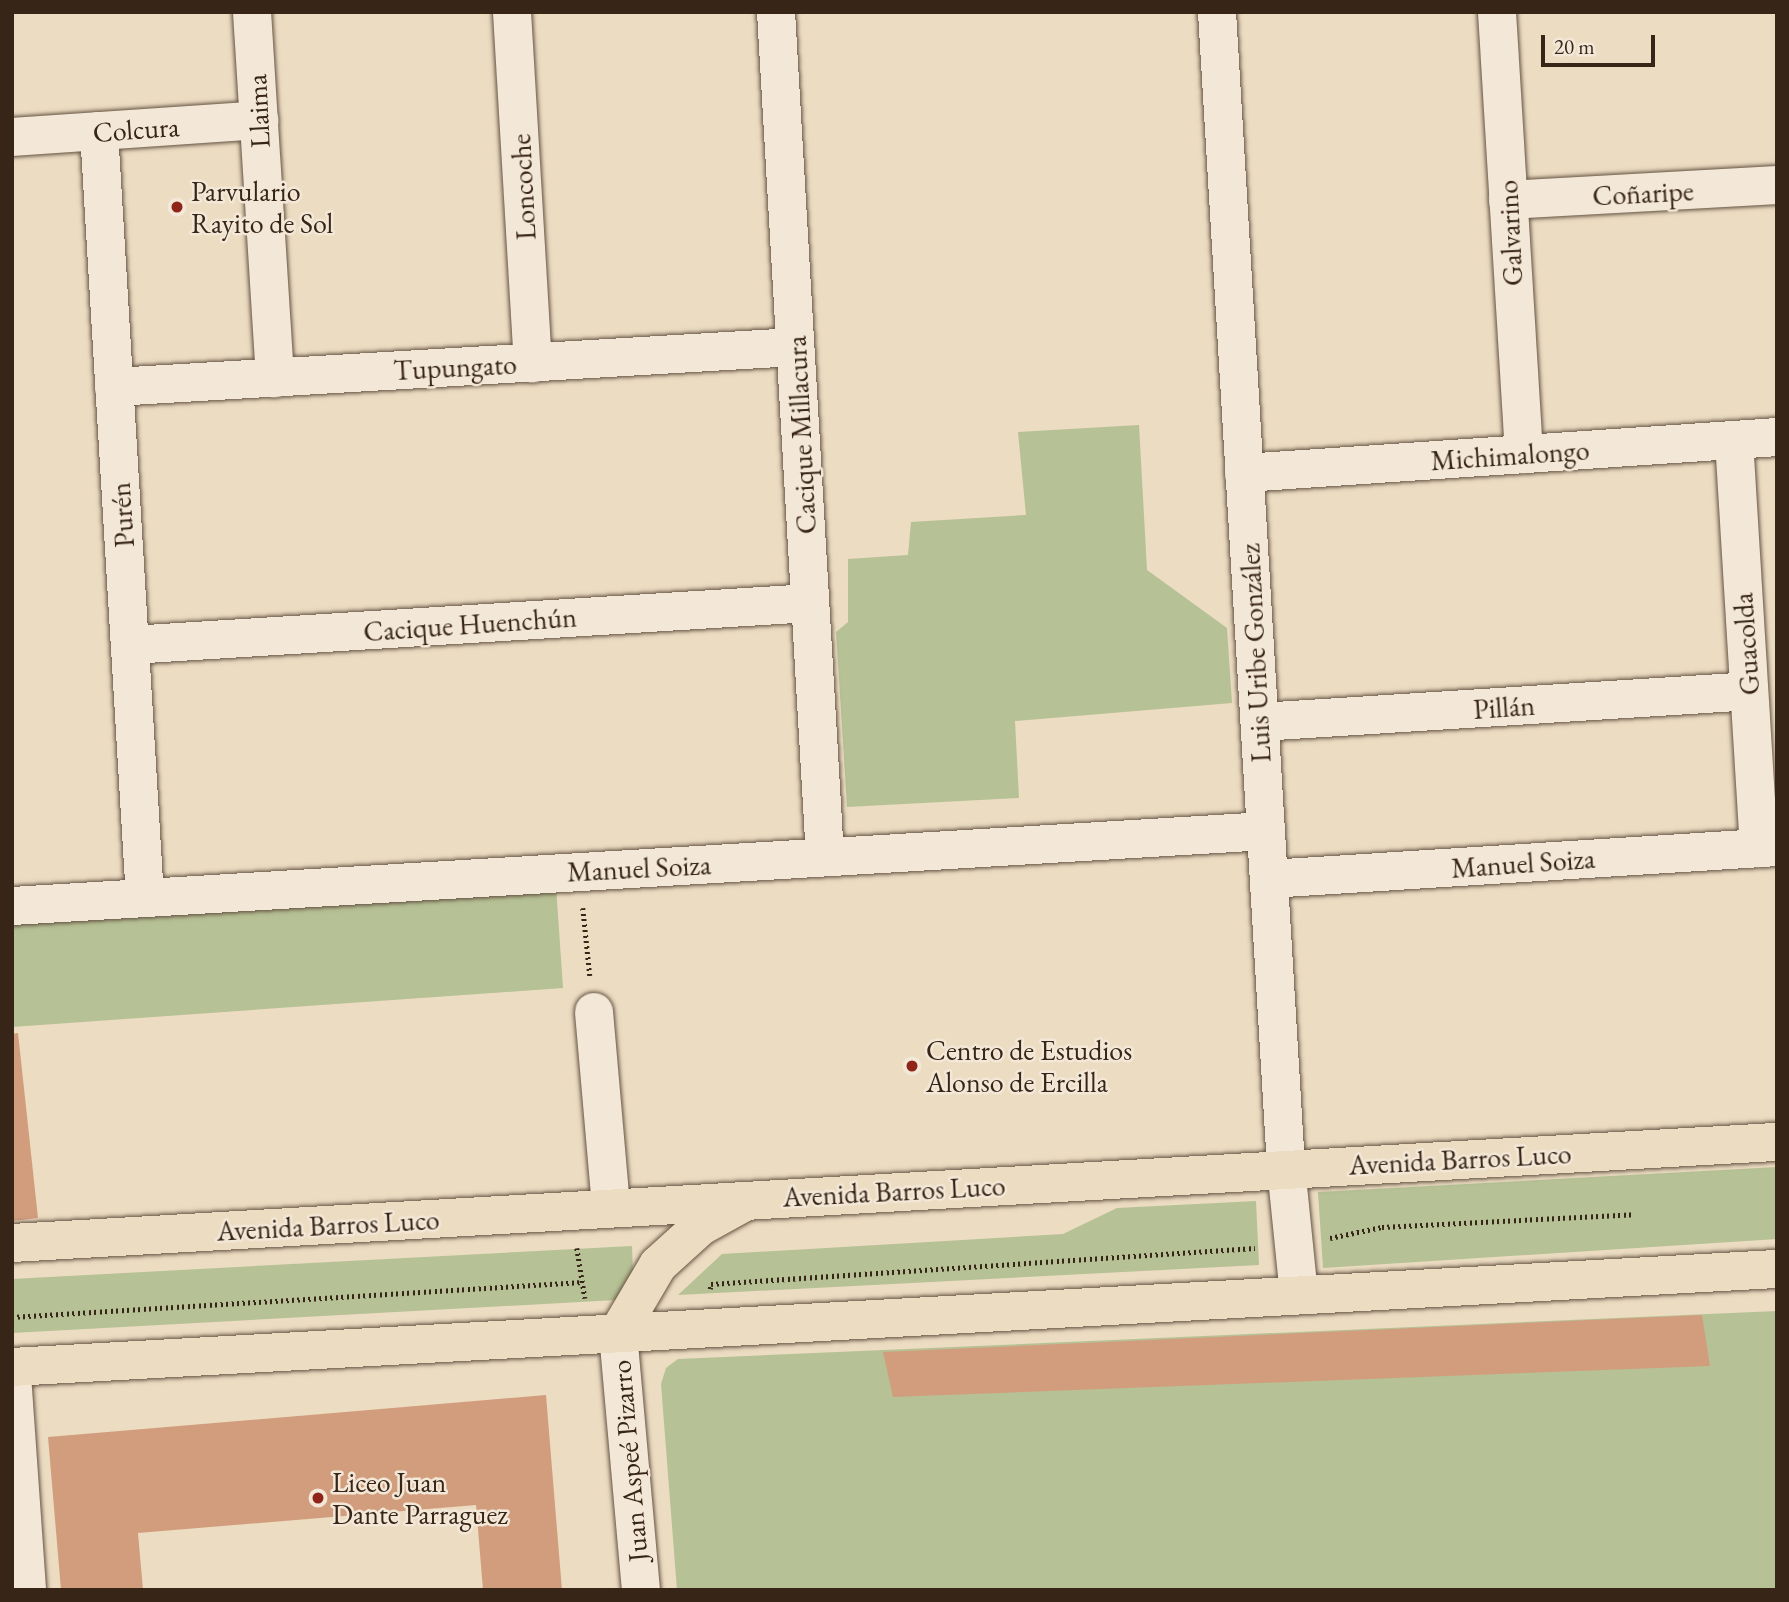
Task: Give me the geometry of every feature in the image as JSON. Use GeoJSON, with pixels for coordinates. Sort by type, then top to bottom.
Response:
{"type":"FeatureCollection","features":[{"type":"Feature","properties":{"kind":"main road","name":"Avenida Barros Luco"},"geometry":{"type":"LineString","coordinates":[[12,1243],[1286,1167],[1777,1142]]}},
{"type":"Feature","properties":{"kind":"main road"},"geometry":{"type":"LineString","coordinates":[[605,1333],[678,1244],[726,1211],[752,1199]]}},
{"type":"Feature","properties":{"kind":"main road"},"geometry":{"type":"LineString","coordinates":[[12,1367],[1777,1269]]}},
{"type":"Feature","properties":{"kind":"street","name":"Llaima"},"geometry":{"type":"LineString","coordinates":[[253,12],[275,378]]}},
{"type":"Feature","properties":{"kind":"street","name":"Loncoche"},"geometry":{"type":"LineString","coordinates":[[512,12],[533,363]]}},
{"type":"Feature","properties":{"kind":"street","name":"Cacique Millacura"},"geometry":{"type":"LineString","coordinates":[[776,12],[825,857]]}},
{"type":"Feature","properties":{"kind":"street","name":"Luis Uribe González"},"geometry":{"type":"LineString","coordinates":[[1217,12],[1286,1167],[1299,1294]]}},
{"type":"Feature","properties":{"kind":"street","name":"Galvarino"},"geometry":{"type":"LineString","coordinates":[[1497,12],[1524,454]]}},
{"type":"Feature","properties":{"kind":"street","name":"Colcura"},"geometry":{"type":"LineString","coordinates":[[12,137],[259,120]]}},
{"type":"Feature","properties":{"kind":"street","name":"Purén"},"geometry":{"type":"LineString","coordinates":[[99,131],[145,898]]}},
{"type":"Feature","properties":{"kind":"street","name":"Coñaripe"},"geometry":{"type":"LineString","coordinates":[[1508,200],[1777,186]]}},
{"type":"Feature","properties":{"kind":"street","name":"Tupungato"},"geometry":{"type":"LineString","coordinates":[[114,387],[795,347]]}},
{"type":"Feature","properties":{"kind":"street","name":"Michimalongo"},"geometry":{"type":"LineString","coordinates":[[1244,474],[1777,437]]}},
{"type":"Feature","properties":{"kind":"street","name":"Guacolda"},"geometry":{"type":"LineString","coordinates":[[1734,440],[1749,691],[1768,848]]}},
{"type":"Feature","properties":{"kind":"street","name":"Cacique Huenchún"},"geometry":{"type":"LineString","coordinates":[[130,645],[810,603]]}},
{"type":"Feature","properties":{"kind":"street","name":"Pillán"},"geometry":{"type":"LineString","coordinates":[[1259,722],[1749,691]]}},
{"type":"Feature","properties":{"kind":"street","name":"Manuel Soiza"},"geometry":{"type":"LineString","coordinates":[[12,906],[1266,831]]}},
{"type":"Feature","properties":{"kind":"street","name":"Manuel Soiza"},"geometry":{"type":"LineString","coordinates":[[1269,879],[1768,848]]}},
{"type":"Feature","properties":{"kind":"street"},"geometry":{"type":"LineString","coordinates":[[594,1012],[611,1208]]}},
{"type":"Feature","properties":{"kind":"street","name":"Juan Aspeé Pizarro"},"geometry":{"type":"LineString","coordinates":[[605,1333],[641,1590]]}},
{"type":"Feature","properties":{"kind":"street"},"geometry":{"type":"LineString","coordinates":[[12,1375],[27,1590]]}},
{"type":"Feature","properties":{"kind":"path"},"geometry":{"type":"LineString","coordinates":[[579,872],[594,1012]]}},
{"type":"Feature","properties":{"kind":"path"},"geometry":{"type":"LineString","coordinates":[[571,1210],[583,1282],[605,1333]]}},
{"type":"Feature","properties":{"kind":"path"},"geometry":{"type":"LineString","coordinates":[[704,1327],[711,1284],[1294,1245],[1382,1227],[1635,1214]]}},
{"type":"Feature","properties":{"kind":"path"},"geometry":{"type":"LineString","coordinates":[[12,1317],[583,1282]]}},
{"type":"Feature","properties":{"kind":"green space"},"geometry":{"type":"Polygon","coordinates":[[[1139,425],[1147,570],[1227,628],[1232,703],[1015,721],[1019,798],[847,807],[836,632],[848,622],[848,559],[908,555],[911,522],[1026,515],[1018,432],[1139,425]]]}},
{"type":"Feature","properties":{"kind":"green space"},"geometry":{"type":"Polygon","coordinates":[[[556,886],[563,988],[12,1027],[12,922],[556,886]]]}},
{"type":"Feature","properties":{"kind":"green space"},"geometry":{"type":"Polygon","coordinates":[[[1777,1167],[1777,1239],[1323,1268],[1318,1192],[1777,1167]]]}},
{"type":"Feature","properties":{"kind":"green space"},"geometry":{"type":"Polygon","coordinates":[[[1256,1201],[1259,1265],[678,1295],[722,1254],[1063,1234],[1117,1208],[1256,1201]]]}},
{"type":"Feature","properties":{"kind":"green space"},"geometry":{"type":"Polygon","coordinates":[[[632,1246],[634,1299],[12,1333],[12,1279],[632,1246]]]}},
{"type":"Feature","properties":{"kind":"green space"},"geometry":{"type":"Polygon","coordinates":[[[1777,1311],[1777,1590],[677,1590],[661,1384],[666,1368],[678,1359],[1777,1311]]]}},
{"type":"Feature","properties":{"kind":"building"},"geometry":{"type":"Polygon","coordinates":[[[18,1033],[38,1218],[12,1221],[12,1034],[18,1033]]]}},
{"type":"Feature","properties":{"kind":"building"},"geometry":{"type":"Polygon","coordinates":[[[1702,1315],[1710,1366],[893,1397],[883,1352],[1702,1315]]]}},
{"type":"Feature","properties":{"kind":"building"},"geometry":{"type":"Polygon","coordinates":[[[546,1395],[562,1590],[483,1590],[476,1505],[138,1533],[143,1590],[61,1590],[48,1437],[546,1395]]]}},
{"type":"Feature","properties":{"kind":"place","name":"Parvulario Rayito de Sol"},"geometry":{"type":"Point","coordinates":[177,207]}},
{"type":"Feature","properties":{"kind":"place","name":"Centro de Estudios Alonso de Ercilla"},"geometry":{"type":"Point","coordinates":[912,1066]}},
{"type":"Feature","properties":{"kind":"place","name":"Liceo Juan Dante Parraguez"},"geometry":{"type":"Point","coordinates":[318,1498]}}]}
